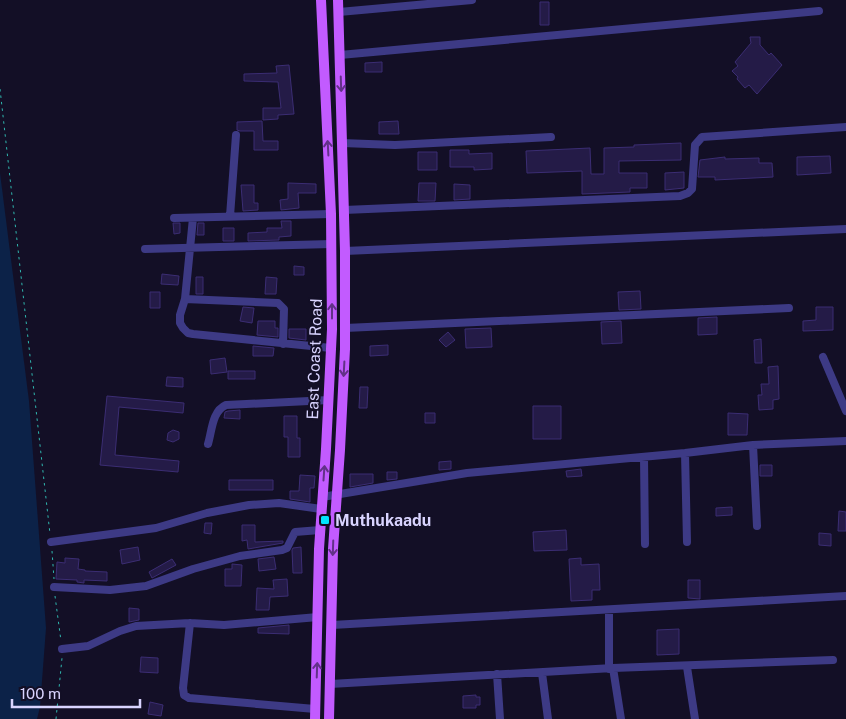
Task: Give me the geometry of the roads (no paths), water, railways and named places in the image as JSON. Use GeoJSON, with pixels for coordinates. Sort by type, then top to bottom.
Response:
{"type":"FeatureCollection","features":[{"type":"Feature","properties":{"kind":"main road","name":"East Coast Road"},"geometry":{"type":"LineString","coordinates":[[315,714],[320,530],[331,348],[332,244],[321,0]]}},
{"type":"Feature","properties":{"kind":"main road","name":"East Coast Road"},"geometry":{"type":"LineString","coordinates":[[329,719],[333,549],[340,450],[345,328],[345,251],[338,0]]}},
{"type":"Feature","properties":{"kind":"street"},"geometry":{"type":"LineString","coordinates":[[339,12],[472,0]]}},
{"type":"Feature","properties":{"kind":"street"},"geometry":{"type":"LineString","coordinates":[[340,55],[819,11]]}},
{"type":"Feature","properties":{"kind":"street"},"geometry":{"type":"LineString","coordinates":[[344,210],[680,196],[692,189],[695,145],[702,137],[846,126]]}},
{"type":"Feature","properties":{"kind":"street"},"geometry":{"type":"LineString","coordinates":[[230,216],[236,135]]}},
{"type":"Feature","properties":{"kind":"street"},"geometry":{"type":"LineString","coordinates":[[342,143],[395,146],[551,137]]}},
{"type":"Feature","properties":{"kind":"street"},"geometry":{"type":"LineString","coordinates":[[174,218],[331,214]]}},
{"type":"Feature","properties":{"kind":"street"},"geometry":{"type":"LineString","coordinates":[[193,218],[185,299],[180,315],[180,323],[188,333],[331,348]]}},
{"type":"Feature","properties":{"kind":"street"},"geometry":{"type":"LineString","coordinates":[[345,251],[846,229]]}},
{"type":"Feature","properties":{"kind":"street"},"geometry":{"type":"LineString","coordinates":[[145,249],[332,244]]}},
{"type":"Feature","properties":{"kind":"street"},"geometry":{"type":"LineString","coordinates":[[185,299],[278,302],[284,309],[283,344]]}},
{"type":"Feature","properties":{"kind":"street"},"geometry":{"type":"LineString","coordinates":[[345,328],[789,308]]}},
{"type":"Feature","properties":{"kind":"street"},"geometry":{"type":"LineString","coordinates":[[823,357],[846,411]]}},
{"type":"Feature","properties":{"kind":"street"},"geometry":{"type":"LineString","coordinates":[[208,444],[216,414],[220,408],[226,405],[328,400]]}},
{"type":"Feature","properties":{"kind":"street"},"geometry":{"type":"LineString","coordinates":[[322,497],[466,473],[753,445],[846,441]]}},
{"type":"Feature","properties":{"kind":"street"},"geometry":{"type":"LineString","coordinates":[[753,445],[757,526]]}},
{"type":"Feature","properties":{"kind":"street"},"geometry":{"type":"LineString","coordinates":[[685,453],[687,542]]}},
{"type":"Feature","properties":{"kind":"street"},"geometry":{"type":"LineString","coordinates":[[644,457],[645,544]]}},
{"type":"Feature","properties":{"kind":"street"},"geometry":{"type":"LineString","coordinates":[[51,542],[156,528],[206,512],[249,505],[279,503],[321,510]]}},
{"type":"Feature","properties":{"kind":"street"},"geometry":{"type":"LineString","coordinates":[[54,587],[110,590],[146,586],[193,569],[240,556],[282,550],[287,548],[295,532],[320,530]]}},
{"type":"Feature","properties":{"kind":"street"},"geometry":{"type":"LineString","coordinates":[[332,625],[846,596]]}},
{"type":"Feature","properties":{"kind":"street"},"geometry":{"type":"LineString","coordinates":[[609,610],[611,669],[621,719]]}},
{"type":"Feature","properties":{"kind":"street"},"geometry":{"type":"LineString","coordinates":[[62,649],[88,646],[120,631],[136,626],[190,623],[224,625],[318,617]]}},
{"type":"Feature","properties":{"kind":"street"},"geometry":{"type":"LineString","coordinates":[[190,623],[183,688],[184,695],[189,698],[315,714]]}},
{"type":"Feature","properties":{"kind":"street"},"geometry":{"type":"LineString","coordinates":[[330,684],[497,674],[833,660]]}},
{"type":"Feature","properties":{"kind":"street"},"geometry":{"type":"LineString","coordinates":[[687,666],[694,719]]}},
{"type":"Feature","properties":{"kind":"street"},"geometry":{"type":"LineString","coordinates":[[542,673],[548,719]]}},
{"type":"Feature","properties":{"kind":"street"},"geometry":{"type":"LineString","coordinates":[[497,674],[500,719]]}},
{"type":"Feature","properties":{"kind":"water"},"geometry":{"type":"Polygon","coordinates":[[[0,173],[29,401],[46,628],[40,707],[37,719],[0,719],[0,173]]]}},
{"type":"Feature","properties":{"kind":"place","name":"Muthukaadu"},"geometry":{"type":"Point","coordinates":[325,520]}}]}
